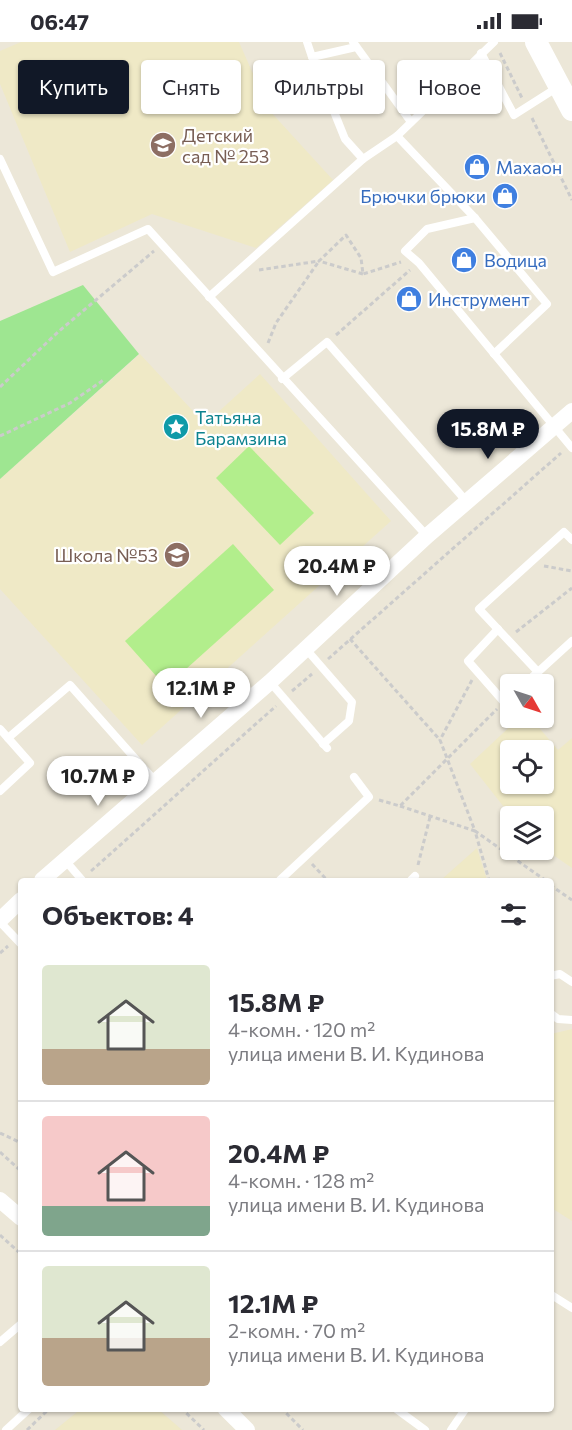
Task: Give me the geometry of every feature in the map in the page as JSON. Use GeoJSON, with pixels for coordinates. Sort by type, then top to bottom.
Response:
{"type":"FeatureCollection","features":[{"type":"Feature","properties":{"kind":"main road"},"geometry":{"type":"LineString","coordinates":[[536,42],[572,110]]}},
{"type":"Feature","properties":{"kind":"street"},"geometry":{"type":"LineString","coordinates":[[44,878],[270,682],[427,536],[572,411]]}},
{"type":"Feature","properties":{"kind":"street"},"geometry":{"type":"LineString","coordinates":[[0,921],[18,903]]}},
{"type":"Feature","properties":{"kind":"street"},"geometry":{"type":"LineString","coordinates":[[0,1200],[18,1215]]}},
{"type":"Feature","properties":{"kind":"street"},"geometry":{"type":"LineString","coordinates":[[229,1412],[247,1430]]}},
{"type":"Feature","properties":{"kind":"lane"},"geometry":{"type":"LineString","coordinates":[[307,42],[345,140],[363,159]]}},
{"type":"Feature","properties":{"kind":"lane"},"geometry":{"type":"LineString","coordinates":[[209,297],[363,159],[397,136],[494,42]]}},
{"type":"Feature","properties":{"kind":"lane"},"geometry":{"type":"LineString","coordinates":[[312,57],[355,45],[411,123]]}},
{"type":"Feature","properties":{"kind":"lane"},"geometry":{"type":"LineString","coordinates":[[481,53],[514,115],[560,86]]}},
{"type":"Feature","properties":{"kind":"lane"},"geometry":{"type":"LineString","coordinates":[[397,136],[475,218],[547,304],[494,354]]}},
{"type":"Feature","properties":{"kind":"lane"},"geometry":{"type":"LineString","coordinates":[[0,159],[53,272],[148,229],[427,536]]}},
{"type":"Feature","properties":{"kind":"lane"},"geometry":{"type":"LineString","coordinates":[[475,218],[427,229],[405,251],[416,260],[572,448]]}},
{"type":"Feature","properties":{"kind":"lane"},"geometry":{"type":"LineString","coordinates":[[282,379],[327,342],[467,502]]}},
{"type":"Feature","properties":{"kind":"lane"},"geometry":{"type":"LineString","coordinates":[[538,672],[479,609],[564,532],[572,540]]}},
{"type":"Feature","properties":{"kind":"lane"},"geometry":{"type":"LineString","coordinates":[[498,629],[468,661],[500,693]]}},
{"type":"Feature","properties":{"kind":"lane"},"geometry":{"type":"LineString","coordinates":[[536,674],[572,641]]}},
{"type":"Feature","properties":{"kind":"lane"},"geometry":{"type":"LineString","coordinates":[[270,682],[325,746],[349,721],[352,702],[306,649]]}},
{"type":"Feature","properties":{"kind":"lane"},"geometry":{"type":"LineString","coordinates":[[8,738],[70,685],[155,781]]}},
{"type":"Feature","properties":{"kind":"lane"},"geometry":{"type":"LineString","coordinates":[[0,729],[30,763],[0,791]]}},
{"type":"Feature","properties":{"kind":"lane"},"geometry":{"type":"LineString","coordinates":[[282,878],[369,797],[354,777]]}},
{"type":"Feature","properties":{"kind":"lane"},"geometry":{"type":"LineString","coordinates":[[64,860],[80,878]]}},
{"type":"Feature","properties":{"kind":"lane"},"geometry":{"type":"LineString","coordinates":[[0,921],[18,941]]}},
{"type":"Feature","properties":{"kind":"lane"},"geometry":{"type":"LineString","coordinates":[[554,975],[560,974],[572,982]]}},
{"type":"Feature","properties":{"kind":"lane"},"geometry":{"type":"LineString","coordinates":[[554,1016],[558,1019],[572,1020]]}},
{"type":"Feature","properties":{"kind":"lane"},"geometry":{"type":"LineString","coordinates":[[554,1297],[572,1308]]}},
{"type":"Feature","properties":{"kind":"lane"},"geometry":{"type":"LineString","coordinates":[[0,1342],[18,1327]]}},
{"type":"Feature","properties":{"kind":"lane"},"geometry":{"type":"LineString","coordinates":[[6,1430],[26,1412]]}},
{"type":"Feature","properties":{"kind":"lane"},"geometry":{"type":"LineString","coordinates":[[400,1412],[425,1430]]}},
{"type":"Feature","properties":{"kind":"lane"},"geometry":{"type":"LineString","coordinates":[[451,1430],[463,1412]]}},
{"type":"Feature","properties":{"kind":"path"},"geometry":{"type":"LineString","coordinates":[[500,51],[572,200]]}},
{"type":"Feature","properties":{"kind":"path"},"geometry":{"type":"LineString","coordinates":[[262,357],[276,323],[319,261],[346,235],[361,258],[363,274]]}},
{"type":"Feature","properties":{"kind":"path"},"geometry":{"type":"LineString","coordinates":[[0,387],[58,332],[162,244]]}},
{"type":"Feature","properties":{"kind":"path"},"geometry":{"type":"LineString","coordinates":[[236,273],[319,261],[363,274],[416,260]]}},
{"type":"Feature","properties":{"kind":"path"},"geometry":{"type":"LineString","coordinates":[[327,342],[416,260]]}},
{"type":"Feature","properties":{"kind":"path"},"geometry":{"type":"LineString","coordinates":[[0,436],[70,403],[105,379]]}},
{"type":"Feature","properties":{"kind":"path"},"geometry":{"type":"LineString","coordinates":[[529,563],[572,571]]}},
{"type":"Feature","properties":{"kind":"path"},"geometry":{"type":"LineString","coordinates":[[507,639],[572,588]]}},
{"type":"Feature","properties":{"kind":"path"},"geometry":{"type":"LineString","coordinates":[[350,639],[440,740],[475,831],[488,878]]}},
{"type":"Feature","properties":{"kind":"path"},"geometry":{"type":"LineString","coordinates":[[440,740],[477,671]]}},
{"type":"Feature","properties":{"kind":"path"},"geometry":{"type":"LineString","coordinates":[[400,806],[500,707]]}},
{"type":"Feature","properties":{"kind":"path"},"geometry":{"type":"LineString","coordinates":[[369,797],[475,831],[542,878]]}},
{"type":"Feature","properties":{"kind":"path"},"geometry":{"type":"LineString","coordinates":[[413,878],[430,817]]}},
{"type":"Feature","properties":{"kind":"path"},"geometry":{"type":"LineString","coordinates":[[306,856],[325,878]]}},
{"type":"Feature","properties":{"kind":"path"},"geometry":{"type":"LineString","coordinates":[[554,888],[572,900]]}},
{"type":"Feature","properties":{"kind":"path"},"geometry":{"type":"LineString","coordinates":[[0,1133],[18,1142]]}},
{"type":"Feature","properties":{"kind":"path"},"geometry":{"type":"LineString","coordinates":[[0,1152],[18,1168]]}},
{"type":"Feature","properties":{"kind":"path"},"geometry":{"type":"LineString","coordinates":[[0,1235],[18,1251]]}},
{"type":"Feature","properties":{"kind":"path"},"geometry":{"type":"LineString","coordinates":[[27,1430],[46,1412]]}},
{"type":"Feature","properties":{"kind":"path"},"geometry":{"type":"LineString","coordinates":[[185,1412],[204,1430]]}},
{"type":"Feature","properties":{"kind":"path"},"geometry":{"type":"LineString","coordinates":[[285,1412],[303,1430]]}},
{"type":"Feature","properties":{"kind":"shaded area","name":"Детский сад № 253"},"geometry":{"type":"Polygon","coordinates":[[[21,42],[239,42],[253,74],[253,114],[273,114],[333,180],[256,248],[152,214],[70,252],[0,84],[0,51],[21,42]]]}},
{"type":"Feature","properties":{"kind":"shaded area","name":"Школа №53"},"geometry":{"type":"Polygon","coordinates":[[[140,354],[205,424],[260,374],[391,521],[142,745],[0,589],[0,479],[140,354]]]}},
{"type":"Feature","properties":{"kind":"shaded area"},"geometry":{"type":"Polygon","coordinates":[[[508,728],[539,728],[550,740],[500,740],[500,794],[554,794],[554,745],[558,750],[572,738],[572,868],[554,856],[554,806],[503,806],[470,764],[508,728]]]}},
{"type":"Feature","properties":{"kind":"shaded area"},"geometry":{"type":"Polygon","coordinates":[[[477,848],[486,878],[443,878],[477,848]]]}},
{"type":"Feature","properties":{"kind":"shaded area"},"geometry":{"type":"Polygon","coordinates":[[[572,1029],[572,1221],[554,1210],[554,1033],[572,1029]]]}},
{"type":"Feature","properties":{"kind":"shaded area"},"geometry":{"type":"Polygon","coordinates":[[[77,1412],[161,1412],[182,1430],[55,1430],[77,1412]]]}},
{"type":"Feature","properties":{"kind":"green space"},"geometry":{"type":"Polygon","coordinates":[[[83,285],[139,354],[0,479],[0,321],[83,285]]]}},
{"type":"Feature","properties":{"kind":"green space"},"geometry":{"type":"Polygon","coordinates":[[[249,446],[314,513],[280,545],[216,478],[249,446]]]}},
{"type":"Feature","properties":{"kind":"green space"},"geometry":{"type":"Polygon","coordinates":[[[233,544],[274,590],[166,687],[125,641],[233,544]]]}},
{"type":"Feature","properties":{"kind":"place","name":"Детский сад № 253"},"geometry":{"type":"Point","coordinates":[163,145]}},
{"type":"Feature","properties":{"kind":"place","name":"Махаон"},"geometry":{"type":"Point","coordinates":[477,167]}},
{"type":"Feature","properties":{"kind":"place","name":"Брючки брюки"},"geometry":{"type":"Point","coordinates":[505,196]}},
{"type":"Feature","properties":{"kind":"place","name":"Водица"},"geometry":{"type":"Point","coordinates":[464,260]}},
{"type":"Feature","properties":{"kind":"place","name":"Инструмент"},"geometry":{"type":"Point","coordinates":[409,299]}},
{"type":"Feature","properties":{"kind":"place","name":"Татьяна Барамзина"},"geometry":{"type":"Point","coordinates":[176,427]}},
{"type":"Feature","properties":{"kind":"place","name":"Школа №53"},"geometry":{"type":"Point","coordinates":[177,555]}}]}
